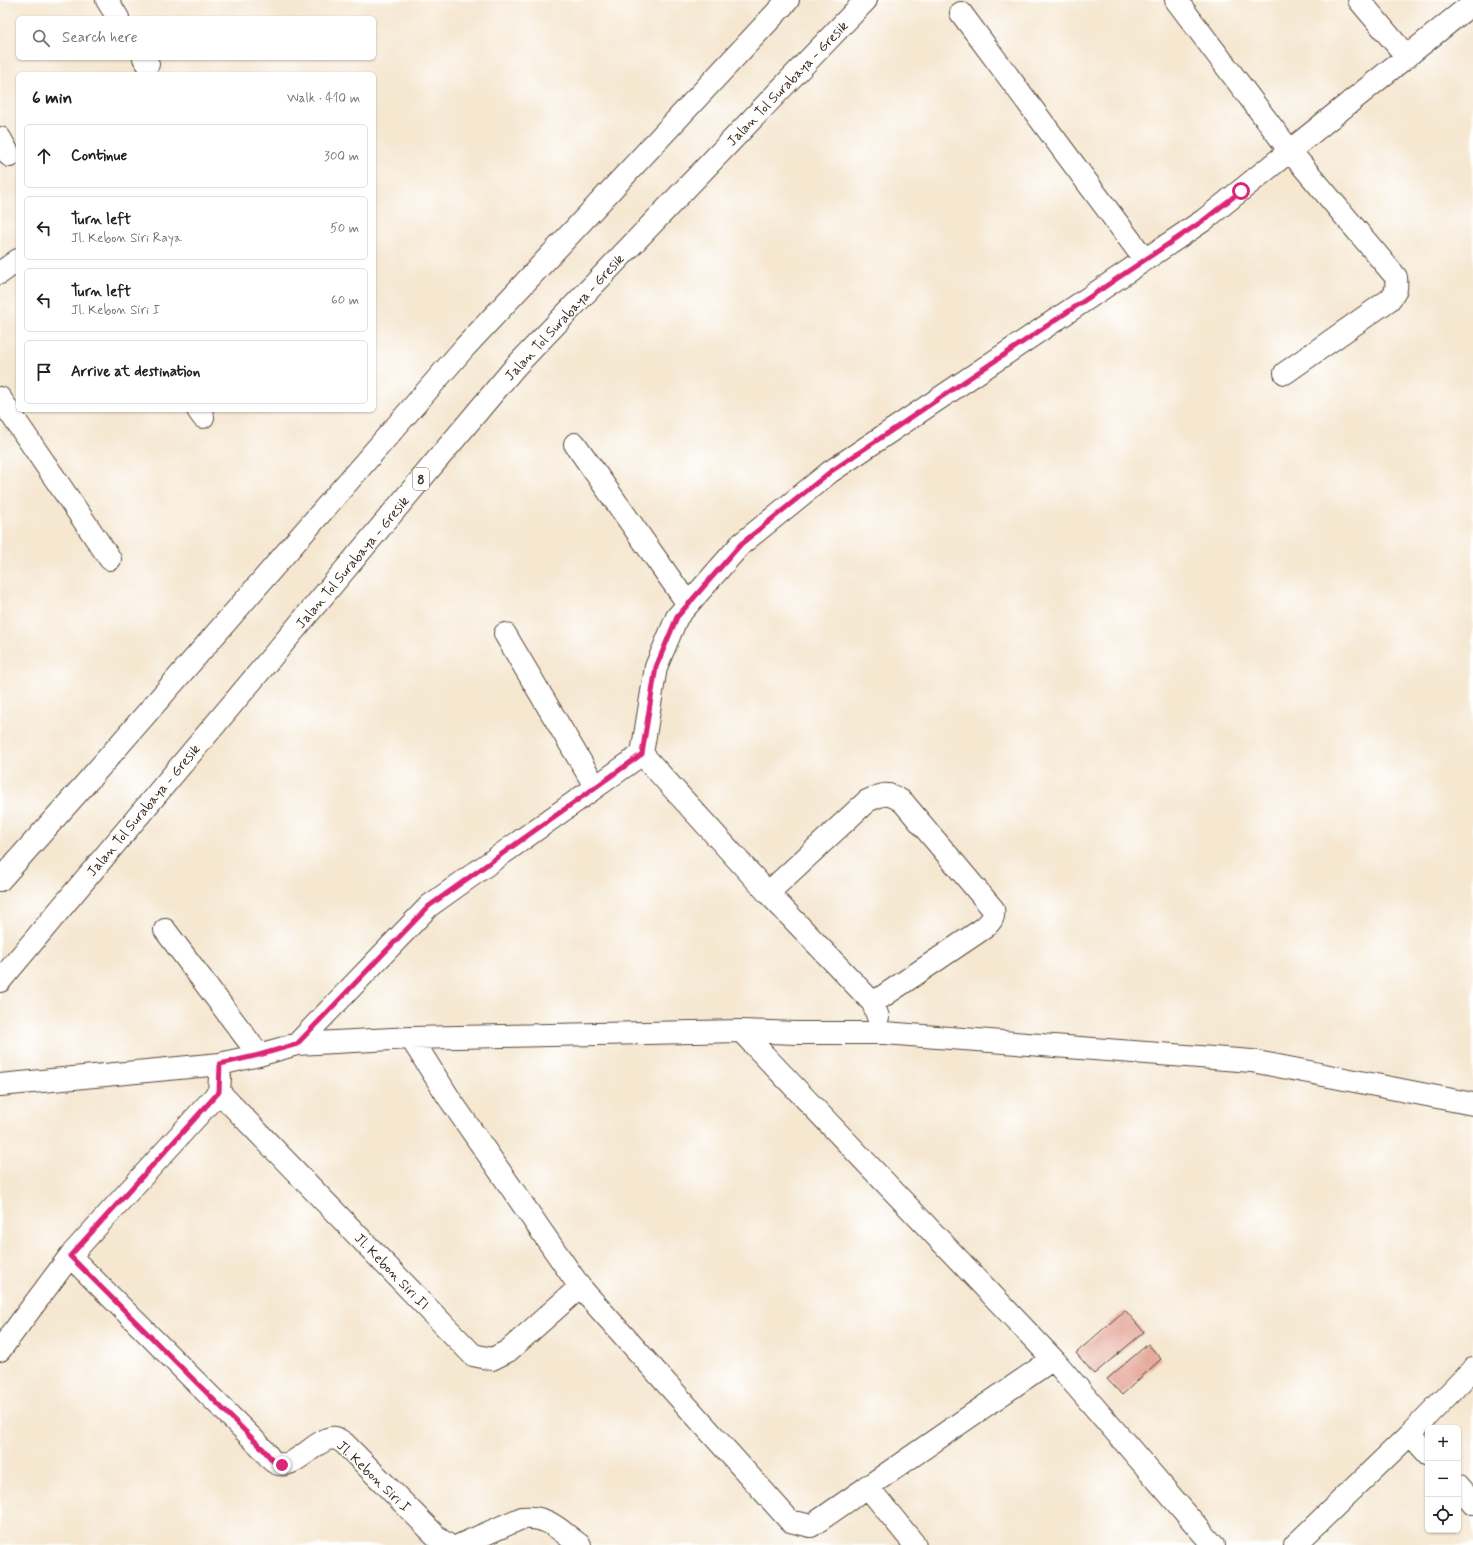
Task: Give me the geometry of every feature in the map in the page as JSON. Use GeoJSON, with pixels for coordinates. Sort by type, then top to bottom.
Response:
{"type":"FeatureCollection","features":[{"type":"Feature","properties":{"kind":"main road"},"geometry":{"type":"LineString","coordinates":[[0,880],[88,782],[465,347],[788,0]]}},
{"type":"Feature","properties":{"kind":"main road","name":"Jalan Tol Surabaya - Gresik"},"geometry":{"type":"LineString","coordinates":[[0,981],[515,367],[866,0]]}},
{"type":"Feature","properties":{"kind":"main road"},"geometry":{"type":"LineString","coordinates":[[1176,0],[1290,151],[1396,277],[1396,292],[1389,300],[1285,374]]}},
{"type":"Feature","properties":{"kind":"main road"},"geometry":{"type":"LineString","coordinates":[[1359,0],[1407,57]]}},
{"type":"Feature","properties":{"kind":"main road"},"geometry":{"type":"LineString","coordinates":[[297,1044],[429,906],[595,786],[642,754],[656,667],[677,617],[741,544],[830,472],[1204,220],[1473,3]]}},
{"type":"Feature","properties":{"kind":"main road"},"geometry":{"type":"LineString","coordinates":[[961,13],[1145,260]]}},
{"type":"Feature","properties":{"kind":"main road"},"geometry":{"type":"LineString","coordinates":[[0,273],[16,261]]}},
{"type":"Feature","properties":{"kind":"main road"},"geometry":{"type":"LineString","coordinates":[[0,398],[110,560]]}},
{"type":"Feature","properties":{"kind":"main road"},"geometry":{"type":"LineString","coordinates":[[575,444],[688,604]]}},
{"type":"Feature","properties":{"kind":"main road"},"geometry":{"type":"LineString","coordinates":[[505,634],[595,786]]}},
{"type":"Feature","properties":{"kind":"main road"},"geometry":{"type":"LineString","coordinates":[[642,754],[768,893],[873,1003],[884,1032]]}},
{"type":"Feature","properties":{"kind":"main road"},"geometry":{"type":"LineString","coordinates":[[768,893],[867,801],[881,795],[893,795],[902,802],[993,909],[994,914],[993,919],[984,928],[873,1003]]}},
{"type":"Feature","properties":{"kind":"main road"},"geometry":{"type":"LineString","coordinates":[[165,930],[259,1055]]}},
{"type":"Feature","properties":{"kind":"main road"},"geometry":{"type":"LineString","coordinates":[[741,1031],[1053,1359],[1213,1545]]}},
{"type":"Feature","properties":{"kind":"main road"},"geometry":{"type":"LineString","coordinates":[[0,1085],[220,1064],[297,1044],[411,1038],[741,1031],[796,1033],[884,1032],[1252,1061],[1473,1104]]}},
{"type":"Feature","properties":{"kind":"main road"},"geometry":{"type":"LineString","coordinates":[[411,1038],[449,1098],[580,1287],[790,1521],[811,1526],[1053,1359]]}},
{"type":"Feature","properties":{"kind":"main road"},"geometry":{"type":"LineString","coordinates":[[0,1350],[70,1256],[219,1092],[220,1064]]}},
{"type":"Feature","properties":{"kind":"main road","name":"Jl. Kebon Siri II"},"geometry":{"type":"LineString","coordinates":[[219,1092],[473,1355],[492,1359],[508,1351],[580,1287]]}},
{"type":"Feature","properties":{"kind":"main road","name":"Jl. Kebon Siri I"},"geometry":{"type":"LineString","coordinates":[[70,1256],[262,1448],[274,1462],[282,1465],[293,1461],[327,1440],[336,1438],[344,1443],[439,1539],[448,1545]]}},
{"type":"Feature","properties":{"kind":"main road"},"geometry":{"type":"LineString","coordinates":[[1295,1545],[1410,1434],[1473,1369]]}},
{"type":"Feature","properties":{"kind":"main road"},"geometry":{"type":"LineString","coordinates":[[1410,1434],[1425,1451]]}},
{"type":"Feature","properties":{"kind":"main road"},"geometry":{"type":"LineString","coordinates":[[867,1486],[915,1545]]}},
{"type":"Feature","properties":{"kind":"main road"},"geometry":{"type":"LineString","coordinates":[[1461,1489],[1473,1503]]}},
{"type":"Feature","properties":{"kind":"main road"},"geometry":{"type":"LineString","coordinates":[[460,1545],[522,1518],[532,1517],[546,1520],[580,1545]]}},
{"type":"Feature","properties":{"kind":"building"},"geometry":{"type":"Polygon","coordinates":[[[1125,1310],[1144,1332],[1094,1374],[1076,1353],[1125,1310]]]}},
{"type":"Feature","properties":{"kind":"building"},"geometry":{"type":"Polygon","coordinates":[[[1148,1344],[1161,1359],[1122,1395],[1107,1379],[1148,1344]]]}},
{"type":"Feature","properties":{"kind":"route"},"geometry":{"type":"LineString","coordinates":[[282,1465],[274,1462],[262,1448],[70,1256],[219,1092],[220,1064],[297,1044],[429,906],[642,754],[656,667],[677,617],[741,544],[830,472],[1204,220],[1241,191]]}}]}
